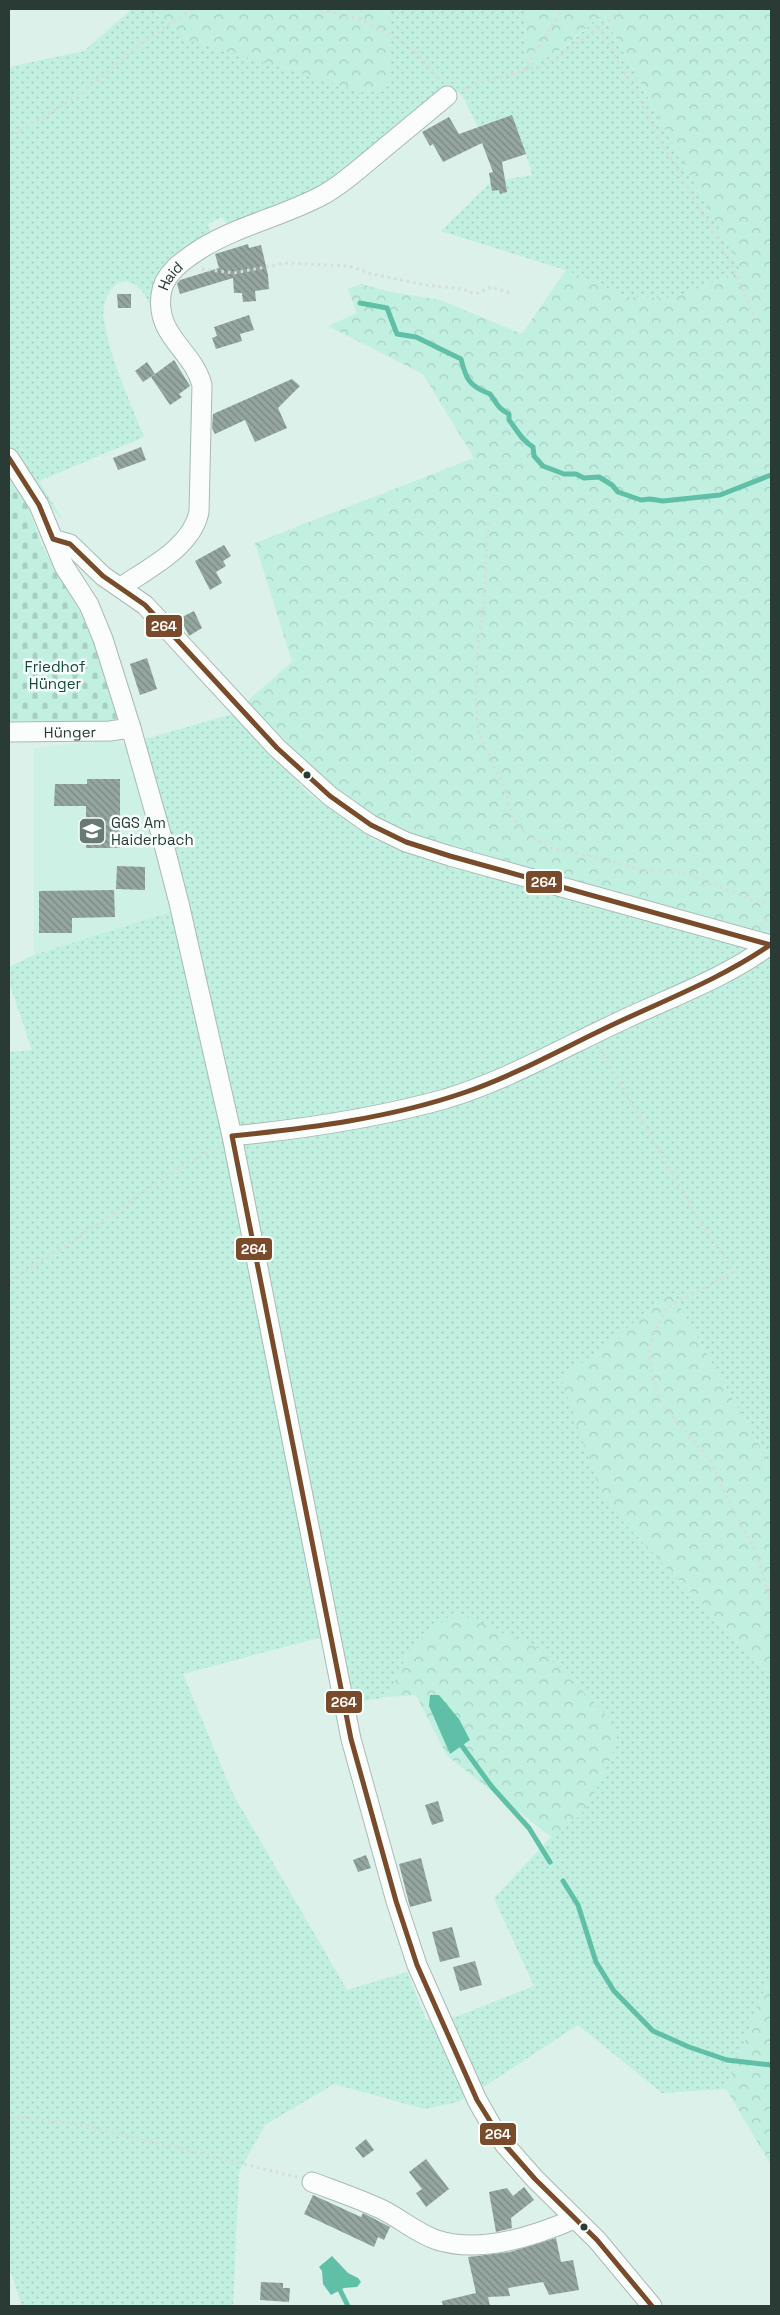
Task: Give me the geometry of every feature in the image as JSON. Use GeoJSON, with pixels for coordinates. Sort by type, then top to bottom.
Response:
{"type":"FeatureCollection","features":[{"type":"Feature","properties":{"kind":"street","name":"Haid"},"geometry":{"type":"LineString","coordinates":[[121,587],[185,542],[195,528],[199,512],[202,385],[196,369],[172,339],[165,326],[160,297],[168,276],[198,251],[223,237],[286,213],[325,194],[355,172],[447,96]]}},
{"type":"Feature","properties":{"kind":"street"},"geometry":{"type":"LineString","coordinates":[[9,458],[39,505],[64,566],[88,605],[99,631],[131,728],[179,902],[232,1136],[351,1739],[396,1901],[417,1965],[470,2084],[490,2123],[535,2179],[621,2267],[652,2306]]}},
{"type":"Feature","properties":{"kind":"street"},"geometry":{"type":"LineString","coordinates":[[53,539],[70,544],[104,576],[145,606],[204,667],[277,748],[330,796],[371,825],[406,842],[770,945]]}},
{"type":"Feature","properties":{"kind":"street","name":"Hünger"},"geometry":{"type":"LineString","coordinates":[[9,732],[110,731],[131,728]]}},
{"type":"Feature","properties":{"kind":"street"},"geometry":{"type":"LineString","coordinates":[[232,1136],[326,1125],[446,1098],[525,1066],[748,961],[770,945]]}},
{"type":"Feature","properties":{"kind":"street"},"geometry":{"type":"LineString","coordinates":[[312,2182],[384,2211],[436,2240],[457,2244],[509,2241],[541,2233],[574,2219]]}},
{"type":"Feature","properties":{"kind":"path"},"geometry":{"type":"LineString","coordinates":[[9,137],[82,93],[141,44],[192,9]]}},
{"type":"Feature","properties":{"kind":"path"},"geometry":{"type":"LineString","coordinates":[[314,9],[360,19],[392,35],[421,59],[436,76],[447,96],[482,82],[556,59],[624,9]]}},
{"type":"Feature","properties":{"kind":"path"},"geometry":{"type":"LineString","coordinates":[[360,19],[361,9]]}},
{"type":"Feature","properties":{"kind":"path"},"geometry":{"type":"LineString","coordinates":[[524,70],[562,9]]}},
{"type":"Feature","properties":{"kind":"path"},"geometry":{"type":"LineString","coordinates":[[598,27],[724,251],[738,278],[755,319]]}},
{"type":"Feature","properties":{"kind":"path"},"geometry":{"type":"LineString","coordinates":[[220,270],[241,273],[287,263],[349,266],[372,274],[426,285],[463,289],[475,294],[491,287],[510,293]]}},
{"type":"Feature","properties":{"kind":"path"},"geometry":{"type":"LineString","coordinates":[[488,523],[484,596],[476,655],[476,707],[479,733],[505,790],[512,815],[520,829],[550,848],[592,856],[642,870],[686,873],[747,898],[771,904]]}},
{"type":"Feature","properties":{"kind":"path"},"geometry":{"type":"LineString","coordinates":[[592,1034],[702,1225],[734,1272],[666,1308],[648,1348],[654,1384],[662,1404],[710,1460],[730,1506],[756,1554],[771,1602]]}},
{"type":"Feature","properties":{"kind":"path"},"geometry":{"type":"LineString","coordinates":[[9,1282],[112,1215],[176,1169],[224,1145],[232,1136]]}},
{"type":"Feature","properties":{"kind":"path"},"geometry":{"type":"LineString","coordinates":[[9,2118],[36,2118],[78,2124],[312,2182]]}},
{"type":"Feature","properties":{"kind":"shaded area","name":"GGS Am Haiderbach"},"geometry":{"type":"Polygon","coordinates":[[[115,740],[124,745],[127,751],[173,911],[34,955],[34,748],[115,740]]]}},
{"type":"Feature","properties":{"kind":"shaded area"},"geometry":{"type":"Polygon","coordinates":[[[430,1695],[439,1695],[459,1719],[470,1740],[450,1754],[429,1706],[430,1695]]]}},
{"type":"Feature","properties":{"kind":"shaded area"},"geometry":{"type":"Polygon","coordinates":[[[332,2256],[348,2273],[358,2278],[361,2282],[357,2287],[344,2288],[331,2295],[323,2284],[322,2271],[319,2267],[332,2256]]]}},
{"type":"Feature","properties":{"kind":"green space"},"geometry":{"type":"Polygon","coordinates":[[[132,9],[153,9],[185,39],[389,82],[388,9],[527,9],[525,65],[549,57],[567,45],[602,13],[742,271],[673,298],[628,297],[565,270],[441,231],[491,182],[532,175],[526,154],[478,127],[462,95],[448,85],[438,91],[426,109],[328,187],[233,226],[227,224],[222,217],[208,224],[211,235],[174,263],[159,325],[139,288],[124,281],[112,289],[103,312],[107,335],[121,379],[144,437],[39,481],[64,522],[45,500],[9,446],[9,67],[84,51],[132,9]]]}},
{"type":"Feature","properties":{"kind":"green space"},"geometry":{"type":"Polygon","coordinates":[[[153,9],[388,9],[389,82],[369,94],[185,39],[153,9]]]}},
{"type":"Feature","properties":{"kind":"green space"},"geometry":{"type":"Polygon","coordinates":[[[527,9],[771,9],[771,934],[544,875],[408,834],[375,817],[312,772],[243,705],[292,662],[255,543],[474,458],[423,374],[328,326],[357,313],[348,289],[361,284],[391,292],[440,300],[522,334],[566,270],[628,297],[673,298],[742,271],[603,14],[559,51],[524,65],[527,9]]]}},
{"type":"Feature","properties":{"kind":"green space","name":"Friedhof Hünger"},"geometry":{"type":"Polygon","coordinates":[[[9,473],[25,498],[42,546],[78,607],[94,644],[117,718],[111,723],[9,721],[9,473]]]}},
{"type":"Feature","properties":{"kind":"green space"},"geometry":{"type":"Polygon","coordinates":[[[233,714],[309,794],[372,839],[465,870],[771,954],[771,1466],[672,1293],[604,1502],[771,1675],[771,1974],[726,2089],[662,2093],[578,2025],[458,2102],[425,2109],[334,2084],[265,2125],[239,2172],[233,2306],[22,2306],[9,2267],[9,1052],[32,1050],[9,982],[9,967],[34,955],[173,911],[227,1155],[322,1637],[183,1674],[233,1794],[347,1990],[407,1972],[426,2020],[453,2018],[534,1986],[494,1898],[551,1837],[581,1815],[411,1647],[387,1697],[352,1703],[142,740],[233,714]]]}},
{"type":"Feature","properties":{"kind":"green space"},"geometry":{"type":"Polygon","coordinates":[[[672,1293],[771,1466],[771,1675],[604,1502],[561,1379],[672,1293]]]}},
{"type":"Feature","properties":{"kind":"green space"},"geometry":{"type":"Polygon","coordinates":[[[455,1612],[540,1649],[610,1719],[618,1741],[602,1779],[581,1815],[551,1837],[447,1756],[416,1695],[387,1697],[411,1647],[455,1612]]]}},
{"type":"Feature","properties":{"kind":"green space"},"geometry":{"type":"Polygon","coordinates":[[[771,1974],[771,2165],[726,2089],[771,1974]]]}},
{"type":"Feature","properties":{"kind":"building"},"geometry":{"type":"Polygon","coordinates":[[[512,115],[526,154],[502,162],[507,192],[500,194],[499,190],[492,191],[489,173],[493,172],[482,143],[443,162],[433,144],[430,146],[422,132],[449,117],[459,134],[512,115]]]}},
{"type":"Feature","properties":{"kind":"building"},"geometry":{"type":"Polygon","coordinates":[[[248,244],[249,248],[261,245],[268,275],[269,289],[255,291],[256,301],[243,302],[242,293],[234,293],[233,278],[180,294],[177,284],[180,280],[219,268],[215,254],[248,244]]]}},
{"type":"Feature","properties":{"kind":"building"},"geometry":{"type":"Polygon","coordinates":[[[117,294],[131,294],[131,308],[118,308],[117,294]]]}},
{"type":"Feature","properties":{"kind":"building"},"geometry":{"type":"Polygon","coordinates":[[[249,315],[254,330],[240,334],[242,341],[216,349],[212,338],[217,336],[214,327],[249,315]]]}},
{"type":"Feature","properties":{"kind":"building"},"geometry":{"type":"Polygon","coordinates":[[[174,360],[190,386],[179,394],[182,397],[170,405],[151,377],[174,360]]]}},
{"type":"Feature","properties":{"kind":"building"},"geometry":{"type":"Polygon","coordinates":[[[147,362],[155,374],[143,382],[135,371],[147,362]]]}},
{"type":"Feature","properties":{"kind":"building"},"geometry":{"type":"Polygon","coordinates":[[[292,379],[300,386],[278,408],[287,428],[255,442],[245,420],[215,434],[212,428],[213,414],[292,379]]]}},
{"type":"Feature","properties":{"kind":"building"},"geometry":{"type":"Polygon","coordinates":[[[141,447],[146,460],[118,470],[113,458],[141,447]]]}},
{"type":"Feature","properties":{"kind":"building"},"geometry":{"type":"Polygon","coordinates":[[[224,545],[231,556],[223,561],[226,566],[216,572],[222,583],[210,590],[195,561],[224,545]]]}},
{"type":"Feature","properties":{"kind":"building"},"geometry":{"type":"Polygon","coordinates":[[[194,611],[202,628],[189,636],[180,618],[194,611]]]}},
{"type":"Feature","properties":{"kind":"building"},"geometry":{"type":"Polygon","coordinates":[[[147,658],[157,689],[140,695],[130,664],[147,658]]]}},
{"type":"Feature","properties":{"kind":"building"},"geometry":{"type":"Polygon","coordinates":[[[87,779],[120,779],[120,848],[86,848],[86,806],[54,806],[55,784],[87,784],[87,779]]]}},
{"type":"Feature","properties":{"kind":"building"},"geometry":{"type":"Polygon","coordinates":[[[117,866],[145,867],[145,890],[116,889],[117,866]]]}},
{"type":"Feature","properties":{"kind":"building"},"geometry":{"type":"Polygon","coordinates":[[[114,890],[115,917],[72,918],[72,933],[39,933],[39,891],[114,890]]]}},
{"type":"Feature","properties":{"kind":"building"},"geometry":{"type":"Polygon","coordinates":[[[438,1801],[444,1821],[432,1825],[425,1805],[438,1801]]]}},
{"type":"Feature","properties":{"kind":"building"},"geometry":{"type":"Polygon","coordinates":[[[366,1855],[371,1868],[358,1872],[353,1860],[366,1855]]]}},
{"type":"Feature","properties":{"kind":"building"},"geometry":{"type":"Polygon","coordinates":[[[421,1858],[432,1901],[410,1907],[399,1864],[421,1858]]]}},
{"type":"Feature","properties":{"kind":"building"},"geometry":{"type":"Polygon","coordinates":[[[452,1927],[460,1957],[440,1962],[432,1932],[452,1927]]]}},
{"type":"Feature","properties":{"kind":"building"},"geometry":{"type":"Polygon","coordinates":[[[475,1961],[482,1985],[460,1991],[453,1967],[475,1961]]]}},
{"type":"Feature","properties":{"kind":"building"},"geometry":{"type":"Polygon","coordinates":[[[366,2139],[374,2150],[363,2158],[355,2148],[366,2139]]]}},
{"type":"Feature","properties":{"kind":"building"},"geometry":{"type":"Polygon","coordinates":[[[426,2159],[449,2189],[426,2207],[416,2193],[422,2189],[409,2172],[426,2159]]]}},
{"type":"Feature","properties":{"kind":"building"},"geometry":{"type":"Polygon","coordinates":[[[524,2187],[534,2200],[511,2218],[512,2228],[496,2232],[489,2192],[507,2188],[513,2196],[524,2187]]]}},
{"type":"Feature","properties":{"kind":"building"},"geometry":{"type":"Polygon","coordinates":[[[313,2195],[361,2217],[363,2213],[390,2227],[384,2240],[378,2237],[374,2247],[304,2214],[313,2195]]]}},
{"type":"Feature","properties":{"kind":"building"},"geometry":{"type":"Polygon","coordinates":[[[556,2238],[561,2262],[573,2260],[579,2290],[549,2295],[543,2282],[508,2288],[510,2296],[488,2297],[490,2306],[443,2306],[442,2301],[476,2293],[468,2257],[510,2252],[556,2238]]]}},
{"type":"Feature","properties":{"kind":"building"},"geometry":{"type":"Polygon","coordinates":[[[261,2282],[283,2283],[283,2288],[290,2288],[289,2302],[260,2300],[261,2282]]]}},
{"type":"Feature","properties":{"kind":"waterway"},"geometry":{"type":"LineString","coordinates":[[360,303],[387,308],[397,334],[416,337],[461,359],[467,377],[473,385],[490,394],[500,408],[509,414],[509,420],[529,445],[533,447],[534,456],[543,466],[564,474],[576,474],[584,478],[599,477],[612,485],[618,492],[641,500],[663,501],[720,495],[771,475]]}},
{"type":"Feature","properties":{"kind":"waterway"},"geometry":{"type":"LineString","coordinates":[[462,1746],[492,1787],[529,1828],[550,1862]]}},
{"type":"Feature","properties":{"kind":"waterway"},"geometry":{"type":"LineString","coordinates":[[563,1881],[578,1905],[596,1962],[614,1991],[653,2031],[689,2047],[727,2060],[771,2065]]}},
{"type":"Feature","properties":{"kind":"waterway"},"geometry":{"type":"LineString","coordinates":[[340,2290],[348,2306]]}},
{"type":"Feature","properties":{"kind":"transit line","name":"264"},"geometry":{"type":"LineString","coordinates":[[9,458],[39,505],[53,539],[70,544],[103,576],[145,605],[277,748],[330,796],[371,825],[406,842],[450,856],[771,945]]}},
{"type":"Feature","properties":{"kind":"transit line","name":"264"},"geometry":{"type":"LineString","coordinates":[[652,2306],[597,2240],[535,2179],[505,2145],[477,2100],[417,1965],[396,1901],[351,1739],[232,1136],[351,1121],[409,1109],[466,1092],[527,1067],[605,1028],[699,985],[770,945]]}},
{"type":"Feature","properties":{"kind":"place","name":"GGS Am Haiderbach"},"geometry":{"type":"Point","coordinates":[92,831]}}]}
